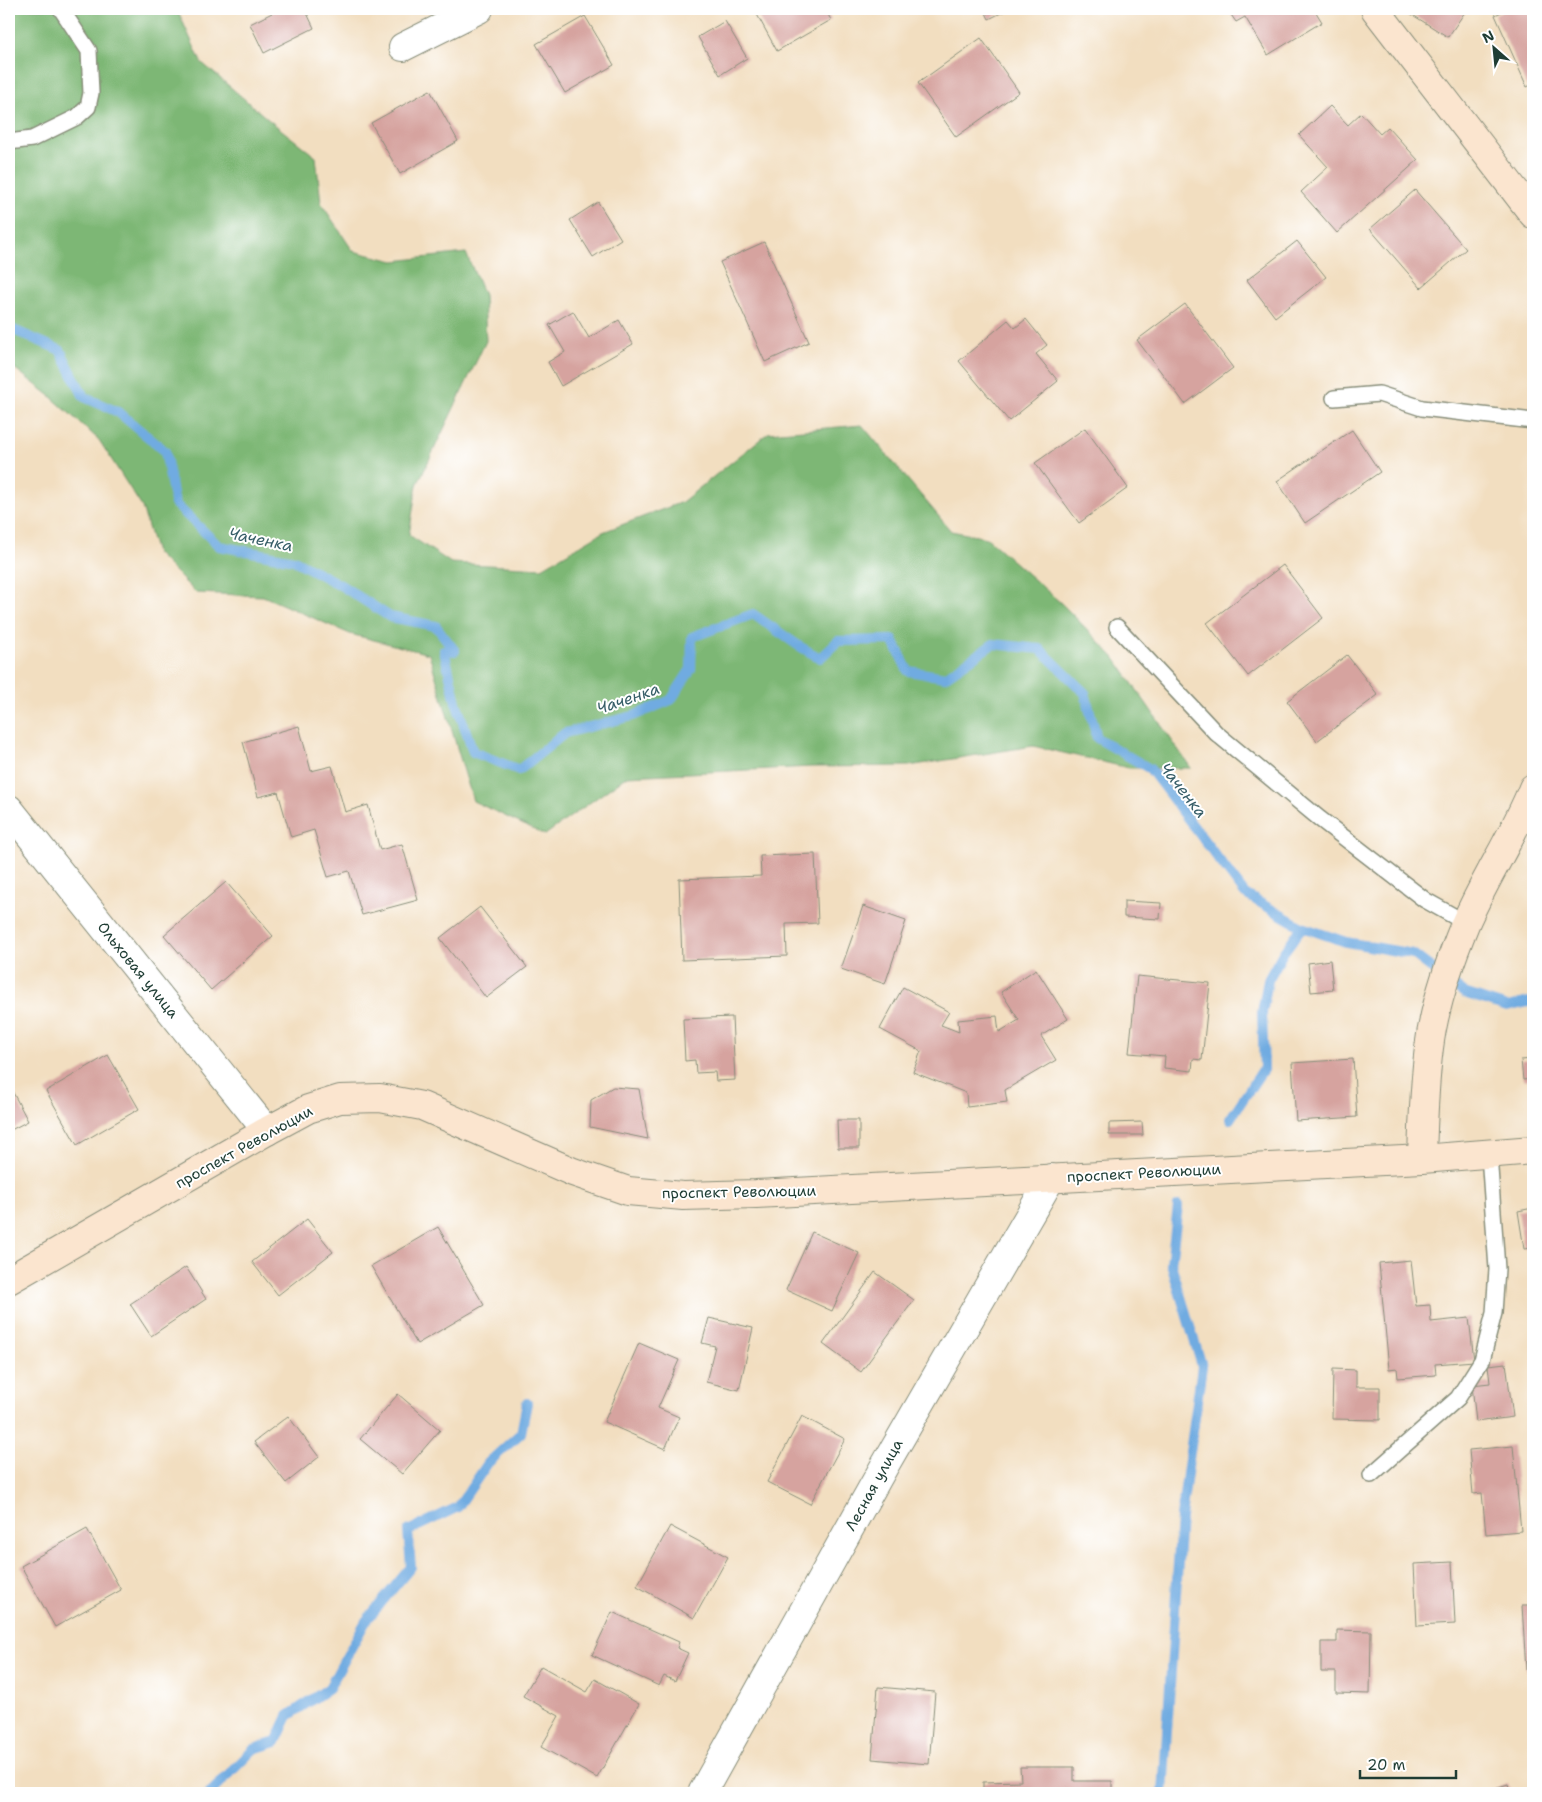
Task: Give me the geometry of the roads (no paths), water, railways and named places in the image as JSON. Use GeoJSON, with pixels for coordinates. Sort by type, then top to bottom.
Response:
{"type":"FeatureCollection","features":[{"type":"Feature","properties":{"kind":"street"},"geometry":{"type":"LineString","coordinates":[[403,47],[478,9]]}},
{"type":"Feature","properties":{"kind":"street"},"geometry":{"type":"LineString","coordinates":[[1375,9],[1533,214]]}},
{"type":"Feature","properties":{"kind":"street"},"geometry":{"type":"LineString","coordinates":[[1422,1158],[1425,1084],[1429,1047],[1452,958],[1466,923],[1533,788]]}},
{"type":"Feature","properties":{"kind":"street","name":"Ольховая улица"},"geometry":{"type":"LineString","coordinates":[[9,809],[268,1131]]}},
{"type":"Feature","properties":{"kind":"street","name":"проспект Революции"},"geometry":{"type":"LineString","coordinates":[[9,1280],[308,1109],[340,1099],[380,1098],[422,1106],[573,1172],[628,1191],[682,1196],[756,1194],[1422,1158],[1533,1150]]}},
{"type":"Feature","properties":{"kind":"street","name":"Лесная улица"},"geometry":{"type":"LineString","coordinates":[[702,1793],[885,1465],[1051,1178]]}},
{"type":"Feature","properties":{"kind":"lane"},"geometry":{"type":"LineString","coordinates":[[9,142],[32,139],[39,136],[76,117],[88,107],[91,93],[89,51],[61,9]]}},
{"type":"Feature","properties":{"kind":"lane"},"geometry":{"type":"LineString","coordinates":[[1334,398],[1379,394],[1422,408],[1533,420]]}},
{"type":"Feature","properties":{"kind":"lane"},"geometry":{"type":"LineString","coordinates":[[1117,627],[1216,733],[1320,819],[1425,900],[1466,923]]}},
{"type":"Feature","properties":{"kind":"lane"},"geometry":{"type":"LineString","coordinates":[[1371,1475],[1458,1398],[1482,1360],[1494,1314],[1497,1268],[1489,1154]]}},
{"type":"Feature","properties":{"kind":"waterway","name":"Чаченка"},"geometry":{"type":"LineString","coordinates":[[9,328],[60,350],[84,397],[118,412],[165,451],[175,504],[219,546],[294,560],[342,586],[390,617],[436,626],[455,651],[444,650],[456,702],[473,752],[519,770],[565,733],[633,716],[671,700],[691,669],[692,637],[753,614],[820,658],[838,641],[893,640],[908,671],[945,677],[993,644],[1040,649],[1085,693],[1097,738],[1150,769],[1245,894],[1302,927],[1346,942],[1413,954],[1464,993],[1507,1007],[1533,1001]]}},
{"type":"Feature","properties":{"kind":"waterway"},"geometry":{"type":"LineString","coordinates":[[1230,1119],[1264,1068],[1262,1013],[1268,980],[1283,953],[1302,927]]}},
{"type":"Feature","properties":{"kind":"waterway"},"geometry":{"type":"LineString","coordinates":[[1163,1793],[1181,1517],[1202,1366],[1171,1264],[1178,1206]]}},
{"type":"Feature","properties":{"kind":"waterway"},"geometry":{"type":"LineString","coordinates":[[210,1793],[254,1749],[276,1742],[288,1716],[329,1688],[366,1621],[411,1567],[408,1531],[458,1507],[488,1463],[521,1433],[527,1403]]}}]}
